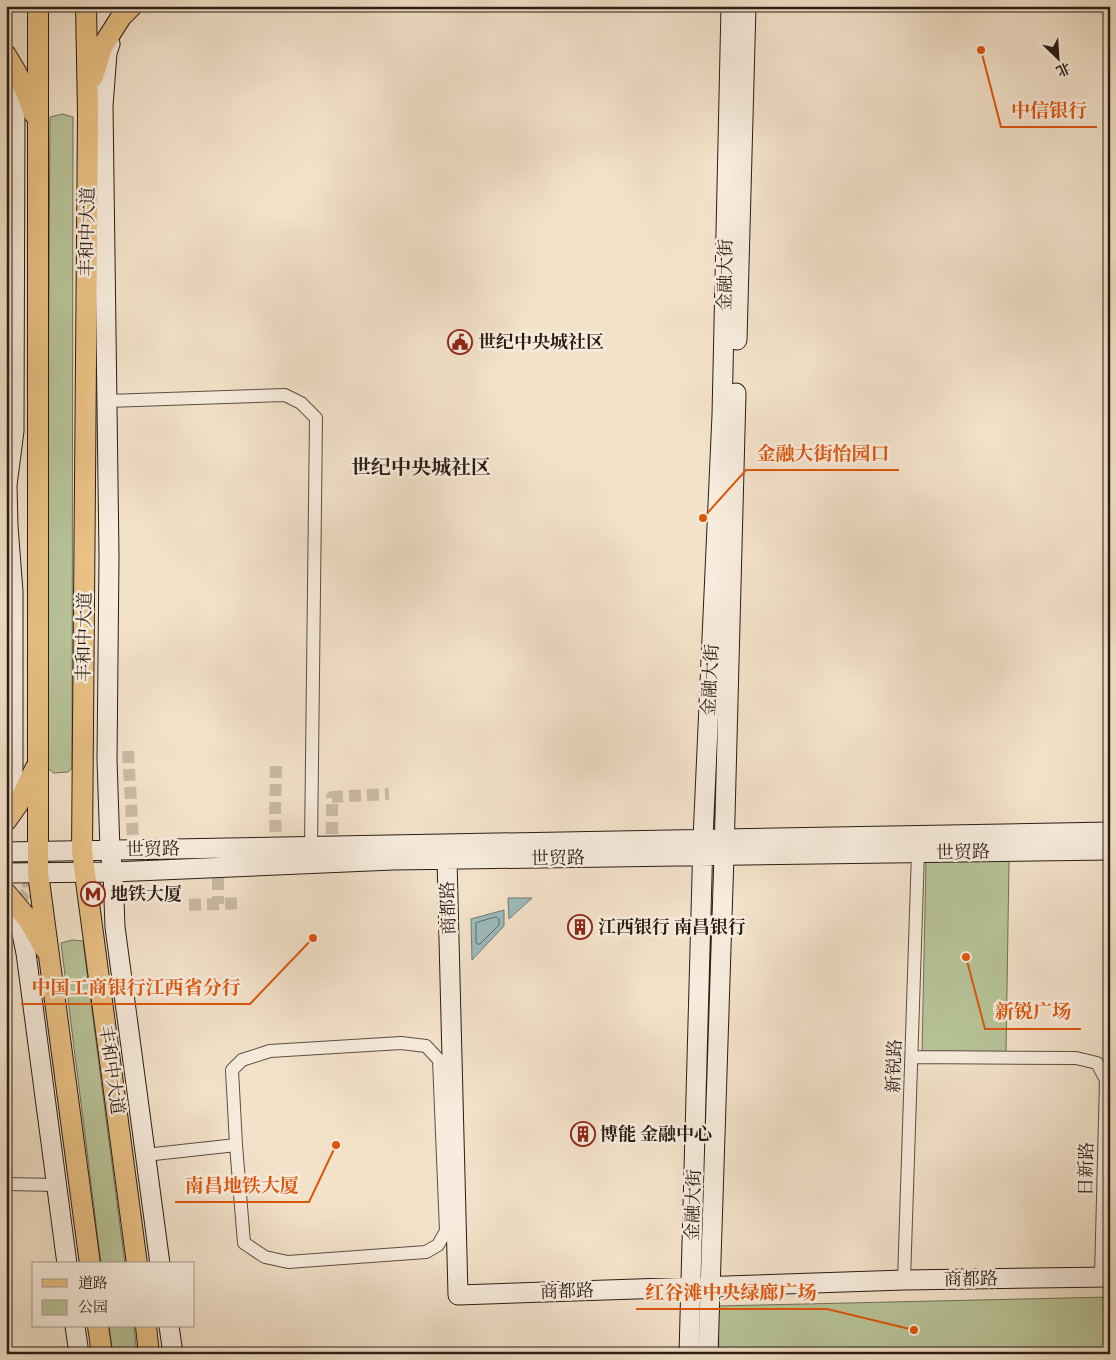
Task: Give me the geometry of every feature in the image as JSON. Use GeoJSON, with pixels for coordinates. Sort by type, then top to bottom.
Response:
{"type":"FeatureCollection","features":[{"type":"Feature","properties":{"kind":"main road"},"geometry":{"type":"LineString","coordinates":[[38,6],[38,873],[90,1262]]}},
{"type":"Feature","properties":{"kind":"main road","name":"丰和中大道"},"geometry":{"type":"LineString","coordinates":[[86,6],[88,114],[82,850],[137,1262]]}},
{"type":"Feature","properties":{"kind":"main road","name":"金融大街"},"geometry":{"type":"LineString","coordinates":[[708,1354],[700,1287],[703,848],[722,415],[731,6]]}},
{"type":"Feature","properties":{"kind":"main road","name":"金融大街"},"geometry":{"type":"LineString","coordinates":[[689,1354],[700,1287],[724,847],[746,6]]}},
{"type":"Feature","properties":{"kind":"main road"},"geometry":{"type":"LineString","coordinates":[[88,114],[92,80],[102,47],[126,11]]}},
{"type":"Feature","properties":{"kind":"main road"},"geometry":{"type":"LineString","coordinates":[[126,11],[107,53],[103,106],[109,556],[107,760],[115,927],[160,1262]]}},
{"type":"Feature","properties":{"kind":"main road"},"geometry":{"type":"LineString","coordinates":[[6,56],[18,74],[30,101],[38,128]]}},
{"type":"Feature","properties":{"kind":"main road"},"geometry":{"type":"LineString","coordinates":[[6,73],[13,89],[15,108],[14,430],[7,485],[13,592],[13,776],[6,817]]}},
{"type":"Feature","properties":{"kind":"main road"},"geometry":{"type":"LineString","coordinates":[[6,820],[18,804],[38,762]]}},
{"type":"Feature","properties":{"kind":"main road","name":"世贸路"},"geometry":{"type":"LineString","coordinates":[[6,873],[85,873],[393,860],[447,860],[1110,832]]}},
{"type":"Feature","properties":{"kind":"main road","name":"世贸路"},"geometry":{"type":"LineString","coordinates":[[6,852],[311,846],[703,848]]}},
{"type":"Feature","properties":{"kind":"main road","name":"世贸路"},"geometry":{"type":"LineString","coordinates":[[724,847],[918,852],[1110,850]]}},
{"type":"Feature","properties":{"kind":"main road","name":"商都路"},"geometry":{"type":"LineString","coordinates":[[447,860],[458,1295],[904,1280],[1105,1277]]}},
{"type":"Feature","properties":{"kind":"main road"},"geometry":{"type":"LineString","coordinates":[[8,894],[28,919],[50,958]]}},
{"type":"Feature","properties":{"kind":"main road"},"geometry":{"type":"LineString","coordinates":[[8,894],[20,924],[26,953],[67,1262]]}},
{"type":"Feature","properties":{"kind":"main road"},"geometry":{"type":"LineString","coordinates":[[75,1328],[79,1354]]}},
{"type":"Feature","properties":{"kind":"main road"},"geometry":{"type":"LineString","coordinates":[[98,1328],[102,1354]]}},
{"type":"Feature","properties":{"kind":"main road"},"geometry":{"type":"LineString","coordinates":[[146,1328],[149,1354]]}},
{"type":"Feature","properties":{"kind":"main road"},"geometry":{"type":"LineString","coordinates":[[169,1328],[173,1354]]}},
{"type":"Feature","properties":{"kind":"street"},"geometry":{"type":"LineString","coordinates":[[107,401],[285,395],[301,403],[316,418],[311,846]]}},
{"type":"Feature","properties":{"kind":"street","name":"新锐路"},"geometry":{"type":"LineString","coordinates":[[904,1280],[918,852]]}},
{"type":"Feature","properties":{"kind":"street"},"geometry":{"type":"LineString","coordinates":[[401,1043],[426,1046],[439,1060],[446,1231],[438,1245],[426,1252],[288,1262],[265,1258],[244,1243],[236,1145],[232,1070],[242,1060],[270,1051],[401,1043]]}},
{"type":"Feature","properties":{"kind":"street","name":"日新路"},"geometry":{"type":"LineString","coordinates":[[912,1057],[1076,1058],[1104,1063],[1106,1080],[1105,1277]]}},
{"type":"Feature","properties":{"kind":"street"},"geometry":{"type":"LineString","coordinates":[[145,1155],[236,1145]]}},
{"type":"Feature","properties":{"kind":"street"},"geometry":{"type":"LineString","coordinates":[[6,1184],[56,1185]]}},
{"type":"Feature","properties":{"kind":"green space"},"geometry":{"type":"Polygon","coordinates":[[[62,114],[73,117],[72,768],[68,772],[54,773],[46,767],[50,117],[62,114]]]}},
{"type":"Feature","properties":{"kind":"green space"},"geometry":{"type":"Polygon","coordinates":[[[926,860],[1009,861],[1006,1054],[922,1053],[926,860]]]}},
{"type":"Feature","properties":{"kind":"green space"},"geometry":{"type":"Polygon","coordinates":[[[72,940],[83,941],[125,1262],[101,1262],[61,943],[72,940]]]}},
{"type":"Feature","properties":{"kind":"green space"},"geometry":{"type":"Polygon","coordinates":[[[1110,1297],[1110,1354],[719,1354],[718,1306],[1110,1297]]]}},
{"type":"Feature","properties":{"kind":"green space"},"geometry":{"type":"Polygon","coordinates":[[[109,1328],[134,1328],[137,1354],[113,1354],[109,1328]]]}},
{"type":"Feature","properties":{"kind":"water"},"geometry":{"type":"Polygon","coordinates":[[[508,898],[532,898],[509,919],[508,898]]]}},
{"type":"Feature","properties":{"kind":"water"},"geometry":{"type":"Polygon","coordinates":[[[504,910],[504,926],[472,960],[471,919],[504,910]]]}},
{"type":"Feature","properties":{"kind":"tunnel"},"geometry":{"type":"LineString","coordinates":[[128,751],[134,856]]}},
{"type":"Feature","properties":{"kind":"tunnel"},"geometry":{"type":"LineString","coordinates":[[276,766],[275,819],[277,853]]}},
{"type":"Feature","properties":{"kind":"tunnel"},"geometry":{"type":"LineString","coordinates":[[332,852],[332,797],[389,794]]}},
{"type":"Feature","properties":{"kind":"tunnel"},"geometry":{"type":"LineString","coordinates":[[6,915],[28,891],[28,859]]}},
{"type":"Feature","properties":{"kind":"tunnel"},"geometry":{"type":"LineString","coordinates":[[218,860],[218,904]]}},
{"type":"Feature","properties":{"kind":"tunnel"},"geometry":{"type":"LineString","coordinates":[[189,905],[243,903]]}},
{"type":"Feature","properties":{"kind":"place","name":"中信银行"},"geometry":{"type":"Point","coordinates":[981,50]}},
{"type":"Feature","properties":{"kind":"place","name":"世纪中央城社区"},"geometry":{"type":"Point","coordinates":[460,342]}},
{"type":"Feature","properties":{"kind":"place","name":"金融大街怡园口"},"geometry":{"type":"Point","coordinates":[703,518]}},
{"type":"Feature","properties":{"kind":"place","name":"地铁大厦"},"geometry":{"type":"Point","coordinates":[93,894]}},
{"type":"Feature","properties":{"kind":"place","name":"江西银行 南昌银行"},"geometry":{"type":"Point","coordinates":[580,927]}},
{"type":"Feature","properties":{"kind":"place","name":"中国工商银行江西省分行"},"geometry":{"type":"Point","coordinates":[313,938]}},
{"type":"Feature","properties":{"kind":"place","name":"新锐广场"},"geometry":{"type":"Point","coordinates":[966,957]}},
{"type":"Feature","properties":{"kind":"place","name":"博能 金融中心"},"geometry":{"type":"Point","coordinates":[583,1134]}},
{"type":"Feature","properties":{"kind":"place","name":"南昌地铁大厦"},"geometry":{"type":"Point","coordinates":[336,1145]}},
{"type":"Feature","properties":{"kind":"place","name":"红谷滩中央绿廊广场"},"geometry":{"type":"Point","coordinates":[914,1330]}},
{"type":"Feature","properties":{"kind":"district","name":"世纪中央城社区"},"geometry":{"type":"Point","coordinates":[421,467]}}]}
